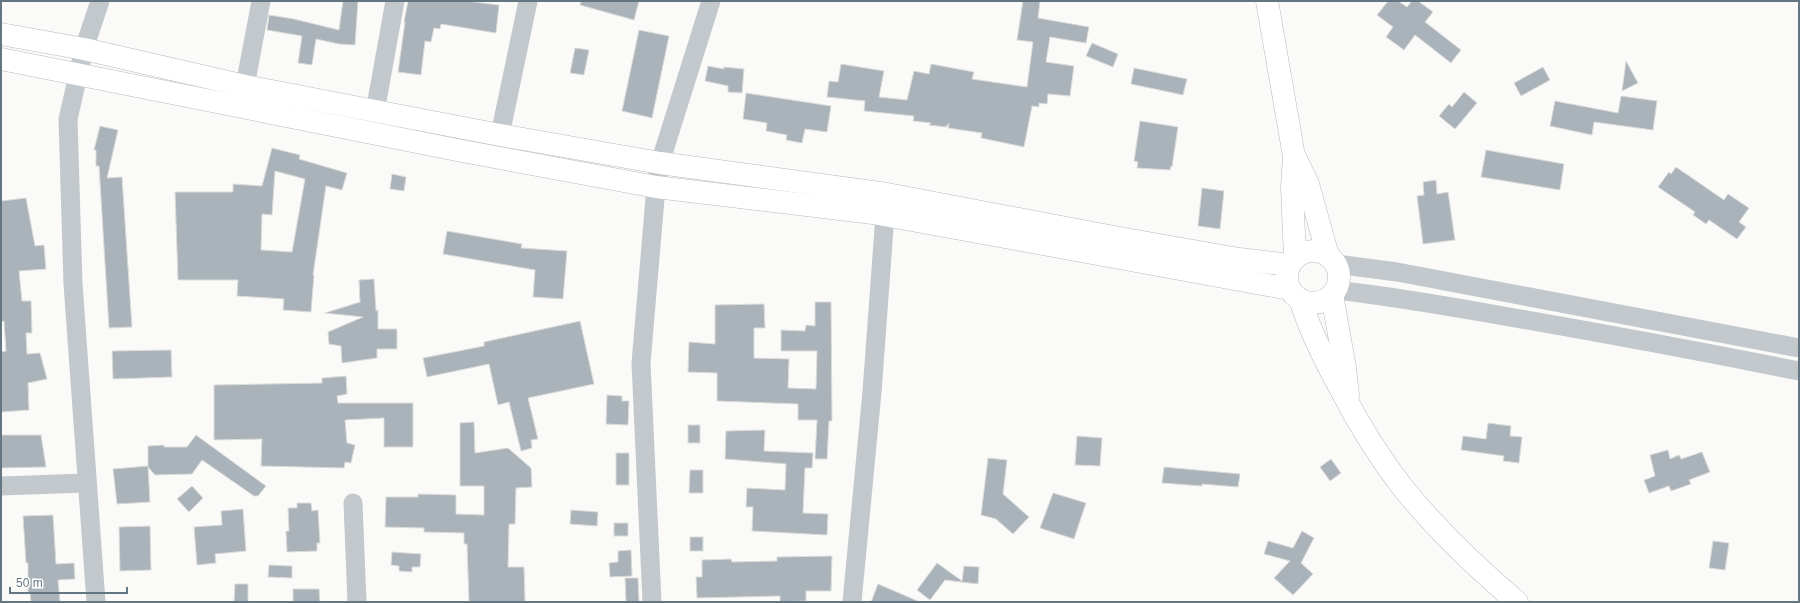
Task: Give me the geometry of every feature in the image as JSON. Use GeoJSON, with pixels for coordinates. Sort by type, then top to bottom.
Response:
{"type":"FeatureCollection","features":[{"type":"Feature","properties":{"kind":"main road"},"geometry":{"type":"LineString","coordinates":[[1267,1],[1294,156],[1292,187],[1292,262],[1287,281],[1295,294],[1315,341],[1350,407],[1380,456],[1403,488],[1445,535],[1517,602]]}},
{"type":"Feature","properties":{"kind":"main road"},"geometry":{"type":"LineString","coordinates":[[1,34],[84,49],[245,86],[375,112],[461,126],[500,135],[660,163],[887,194],[1239,259],[1292,262],[1308,252],[1314,251],[1332,260]]}},
{"type":"Feature","properties":{"kind":"main road"},"geometry":{"type":"LineString","coordinates":[[1,59],[458,150],[656,187],[885,215],[1295,294],[1308,302],[1317,303],[1325,300],[1334,293]]}},
{"type":"Feature","properties":{"kind":"main road"},"geometry":{"type":"LineString","coordinates":[[458,150],[461,126]]}},
{"type":"Feature","properties":{"kind":"main road"},"geometry":{"type":"LineString","coordinates":[[1294,156],[1308,184],[1339,280],[1334,293],[1350,407]]}},
{"type":"Feature","properties":{"kind":"street"},"geometry":{"type":"LineString","coordinates":[[96,602],[86,483],[73,284],[68,119],[84,49],[100,1]]}},
{"type":"Feature","properties":{"kind":"street"},"geometry":{"type":"LineString","coordinates":[[245,86],[260,1]]}},
{"type":"Feature","properties":{"kind":"street"},"geometry":{"type":"LineString","coordinates":[[375,112],[395,1]]}},
{"type":"Feature","properties":{"kind":"street"},"geometry":{"type":"LineString","coordinates":[[500,135],[528,1]]}},
{"type":"Feature","properties":{"kind":"street"},"geometry":{"type":"LineString","coordinates":[[652,602],[641,363],[656,187],[660,163],[711,1]]}},
{"type":"Feature","properties":{"kind":"street"},"geometry":{"type":"LineString","coordinates":[[852,602],[872,392],[885,215]]}},
{"type":"Feature","properties":{"kind":"street"},"geometry":{"type":"LineString","coordinates":[[1332,260],[1799,348]]}},
{"type":"Feature","properties":{"kind":"street"},"geometry":{"type":"LineString","coordinates":[[1334,293],[1376,295],[1456,308],[1799,370]]}},
{"type":"Feature","properties":{"kind":"street"},"geometry":{"type":"LineString","coordinates":[[1,486],[86,483]]}},
{"type":"Feature","properties":{"kind":"street"},"geometry":{"type":"LineString","coordinates":[[353,503],[357,602]]}},
{"type":"Feature","properties":{"kind":"building"},"geometry":{"type":"Polygon","coordinates":[[[343,1],[358,1],[355,45],[339,44],[316,39],[312,65],[298,63],[302,36],[267,30],[269,15],[294,19],[339,30],[343,1]]]}},
{"type":"Feature","properties":{"kind":"building"},"geometry":{"type":"Polygon","coordinates":[[[408,1],[466,1],[499,5],[496,33],[441,24],[440,29],[434,28],[431,42],[425,41],[421,75],[398,72],[408,1]]]}},
{"type":"Feature","properties":{"kind":"building"},"geometry":{"type":"Polygon","coordinates":[[[581,1],[639,1],[634,20],[580,5],[581,1]]]}},
{"type":"Feature","properties":{"kind":"building"},"geometry":{"type":"Polygon","coordinates":[[[1023,1],[1040,1],[1038,18],[1089,27],[1086,43],[1050,37],[1046,62],[1074,66],[1070,96],[1048,94],[1047,104],[1039,103],[1039,107],[1032,106],[1024,147],[981,138],[982,133],[948,128],[949,123],[946,127],[929,125],[931,123],[913,121],[914,116],[864,111],[865,101],[827,97],[829,81],[838,82],[841,64],[884,71],[879,97],[907,100],[914,71],[929,74],[931,64],[974,72],[972,79],[1027,87],[1033,42],[1017,40],[1023,1]]]}},
{"type":"Feature","properties":{"kind":"building"},"geometry":{"type":"Polygon","coordinates":[[[1388,1],[1398,1],[1407,7],[1412,1],[1418,1],[1433,12],[1425,22],[1461,50],[1451,63],[1415,35],[1404,50],[1386,37],[1393,27],[1377,15],[1388,1]]]}},
{"type":"Feature","properties":{"kind":"building"},"geometry":{"type":"Polygon","coordinates":[[[639,30],[669,36],[652,118],[622,111],[639,30]]]}},
{"type":"Feature","properties":{"kind":"building"},"geometry":{"type":"Polygon","coordinates":[[[1092,43],[1118,54],[1113,67],[1086,56],[1092,43]]]}},
{"type":"Feature","properties":{"kind":"building"},"geometry":{"type":"Polygon","coordinates":[[[575,48],[589,50],[584,75],[570,73],[575,48]]]}},
{"type":"Feature","properties":{"kind":"building"},"geometry":{"type":"Polygon","coordinates":[[[1626,61],[1638,83],[1622,91],[1626,61]]]}},
{"type":"Feature","properties":{"kind":"building"},"geometry":{"type":"Polygon","coordinates":[[[708,66],[724,69],[724,67],[744,69],[742,93],[728,92],[728,86],[705,81],[708,66]]]}},
{"type":"Feature","properties":{"kind":"building"},"geometry":{"type":"Polygon","coordinates":[[[1543,67],[1550,80],[1521,96],[1514,83],[1543,67]]]}},
{"type":"Feature","properties":{"kind":"building"},"geometry":{"type":"Polygon","coordinates":[[[1134,68],[1187,79],[1183,95],[1131,84],[1134,68]]]}},
{"type":"Feature","properties":{"kind":"building"},"geometry":{"type":"Polygon","coordinates":[[[1464,92],[1477,103],[1455,129],[1439,116],[1449,104],[1452,107],[1464,92]]]}},
{"type":"Feature","properties":{"kind":"building"},"geometry":{"type":"Polygon","coordinates":[[[746,93],[831,106],[827,132],[805,129],[802,143],[786,140],[787,135],[766,131],[767,123],[743,119],[746,93]]]}},
{"type":"Feature","properties":{"kind":"building"},"geometry":{"type":"Polygon","coordinates":[[[1621,96],[1657,101],[1653,130],[1594,122],[1592,135],[1550,126],[1555,101],[1618,113],[1621,96]]]}},
{"type":"Feature","properties":{"kind":"building"},"geometry":{"type":"Polygon","coordinates":[[[1140,121],[1178,127],[1172,167],[1171,166],[1170,170],[1137,168],[1138,162],[1134,161],[1140,121]]]}},
{"type":"Feature","properties":{"kind":"building"},"geometry":{"type":"Polygon","coordinates":[[[100,126],[118,130],[107,178],[122,177],[132,327],[109,328],[99,166],[96,166],[96,150],[94,150],[100,126]]]}},
{"type":"Feature","properties":{"kind":"building"},"geometry":{"type":"Polygon","coordinates":[[[272,148],[300,155],[299,159],[347,173],[342,190],[326,186],[313,275],[311,312],[283,310],[284,299],[237,296],[238,280],[178,280],[175,192],[233,192],[233,184],[262,186],[272,148]],[[275,171],[272,215],[262,214],[261,250],[292,252],[305,179],[275,171]]]}},
{"type":"Feature","properties":{"kind":"building"},"geometry":{"type":"Polygon","coordinates":[[[1486,150],[1564,164],[1560,190],[1481,177],[1486,150]]]}},
{"type":"Feature","properties":{"kind":"building"},"geometry":{"type":"Polygon","coordinates":[[[1676,167],[1724,200],[1728,194],[1749,208],[1739,222],[1746,227],[1737,239],[1709,220],[1706,224],[1693,215],[1695,212],[1658,187],[1669,172],[1671,174],[1676,167]]]}},
{"type":"Feature","properties":{"kind":"building"},"geometry":{"type":"Polygon","coordinates":[[[392,174],[406,177],[404,191],[390,189],[392,174]]]}},
{"type":"Feature","properties":{"kind":"building"},"geometry":{"type":"Polygon","coordinates":[[[1436,180],[1437,194],[1448,192],[1455,240],[1423,244],[1417,196],[1424,195],[1423,182],[1436,180]]]}},
{"type":"Feature","properties":{"kind":"building"},"geometry":{"type":"Polygon","coordinates":[[[1202,188],[1224,191],[1220,229],[1198,226],[1202,188]]]}},
{"type":"Feature","properties":{"kind":"building"},"geometry":{"type":"Polygon","coordinates":[[[26,198],[35,246],[44,245],[46,269],[19,271],[22,301],[31,301],[32,333],[26,333],[27,354],[40,353],[47,379],[28,383],[29,410],[1,412],[1,352],[6,351],[4,321],[1,322],[1,201],[26,198]]]}},
{"type":"Feature","properties":{"kind":"building"},"geometry":{"type":"Polygon","coordinates":[[[447,231],[522,244],[521,248],[567,251],[563,299],[533,297],[535,270],[443,254],[447,231]]]}},
{"type":"Feature","properties":{"kind":"building"},"geometry":{"type":"Polygon","coordinates":[[[374,279],[376,311],[378,310],[378,329],[397,329],[397,349],[377,349],[377,358],[342,363],[341,346],[329,344],[328,332],[363,317],[325,313],[360,302],[359,280],[374,279]]]}},
{"type":"Feature","properties":{"kind":"building"},"geometry":{"type":"Polygon","coordinates":[[[815,302],[831,302],[832,421],[829,421],[827,459],[815,459],[817,420],[798,420],[798,404],[717,401],[717,373],[688,372],[689,342],[715,344],[715,305],[764,304],[765,328],[754,328],[754,358],[789,359],[788,388],[816,389],[817,351],[781,351],[781,330],[805,331],[806,325],[815,326],[815,302]]]}},
{"type":"Feature","properties":{"kind":"building"},"geometry":{"type":"Polygon","coordinates":[[[580,321],[594,384],[528,398],[538,439],[531,440],[532,448],[521,451],[509,402],[498,405],[489,364],[427,377],[423,358],[484,346],[484,342],[580,321]]]}},
{"type":"Feature","properties":{"kind":"building"},"geometry":{"type":"Polygon","coordinates":[[[171,350],[172,377],[113,379],[112,351],[171,350]]]}},
{"type":"Feature","properties":{"kind":"building"},"geometry":{"type":"Polygon","coordinates":[[[346,376],[347,394],[337,396],[338,403],[413,403],[413,447],[384,447],[384,418],[345,420],[347,443],[355,445],[351,463],[345,462],[344,468],[261,466],[262,439],[214,440],[214,385],[322,383],[322,378],[346,376]]]}},
{"type":"Feature","properties":{"kind":"building"},"geometry":{"type":"Polygon","coordinates":[[[607,395],[622,396],[622,401],[629,401],[628,425],[606,424],[607,395]]]}},
{"type":"Feature","properties":{"kind":"building"},"geometry":{"type":"Polygon","coordinates":[[[474,422],[475,453],[508,448],[531,468],[532,487],[516,488],[515,524],[509,524],[508,567],[524,567],[525,602],[469,602],[467,544],[464,544],[464,533],[424,532],[424,528],[385,527],[386,497],[418,497],[418,494],[456,495],[456,514],[484,515],[484,486],[460,486],[460,423],[474,422]]]}},
{"type":"Feature","properties":{"kind":"building"},"geometry":{"type":"Polygon","coordinates":[[[1488,423],[1511,426],[1510,436],[1522,437],[1519,463],[1503,461],[1504,456],[1461,450],[1463,436],[1486,439],[1488,423]]]}},
{"type":"Feature","properties":{"kind":"building"},"geometry":{"type":"Polygon","coordinates":[[[688,425],[700,425],[700,443],[688,443],[688,425]]]}},
{"type":"Feature","properties":{"kind":"building"},"geometry":{"type":"Polygon","coordinates":[[[765,430],[764,451],[813,453],[812,468],[805,468],[803,513],[828,514],[827,535],[752,531],[753,507],[746,507],[747,488],[785,490],[786,464],[725,459],[726,431],[765,430]]]}},
{"type":"Feature","properties":{"kind":"building"},"geometry":{"type":"Polygon","coordinates":[[[1,435],[41,435],[46,467],[1,468],[1,435]]]}},
{"type":"Feature","properties":{"kind":"building"},"geometry":{"type":"Polygon","coordinates":[[[196,435],[266,486],[258,496],[254,496],[202,460],[192,474],[155,475],[148,467],[148,446],[164,445],[164,447],[187,447],[196,435]]]}},
{"type":"Feature","properties":{"kind":"building"},"geometry":{"type":"Polygon","coordinates":[[[1077,436],[1102,438],[1100,466],[1075,465],[1077,436]]]}},
{"type":"Feature","properties":{"kind":"building"},"geometry":{"type":"Polygon","coordinates":[[[1668,450],[1670,459],[1679,455],[1681,459],[1702,452],[1710,472],[1689,480],[1691,484],[1671,491],[1669,486],[1649,493],[1644,480],[1655,476],[1650,455],[1668,450]]]}},
{"type":"Feature","properties":{"kind":"building"},"geometry":{"type":"Polygon","coordinates":[[[616,453],[629,453],[629,485],[616,485],[616,453]]]}},
{"type":"Feature","properties":{"kind":"building"},"geometry":{"type":"Polygon","coordinates":[[[988,458],[1007,460],[1003,494],[1029,517],[1013,534],[996,519],[981,515],[988,458]]]}},
{"type":"Feature","properties":{"kind":"building"},"geometry":{"type":"Polygon","coordinates":[[[1331,459],[1341,473],[1330,481],[1320,467],[1331,459]]]}},
{"type":"Feature","properties":{"kind":"building"},"geometry":{"type":"Polygon","coordinates":[[[148,466],[150,502],[117,504],[113,469],[148,466]]]}},
{"type":"Feature","properties":{"kind":"building"},"geometry":{"type":"Polygon","coordinates":[[[1164,467],[1240,474],[1238,487],[1162,483],[1164,467]]]}},
{"type":"Feature","properties":{"kind":"building"},"geometry":{"type":"Polygon","coordinates":[[[690,470],[703,470],[703,493],[689,493],[690,470]]]}},
{"type":"Feature","properties":{"kind":"building"},"geometry":{"type":"Polygon","coordinates":[[[192,486],[203,498],[189,512],[177,499],[192,486]]]}},
{"type":"Feature","properties":{"kind":"building"},"geometry":{"type":"Polygon","coordinates":[[[1053,493],[1086,503],[1074,539],[1040,528],[1053,493]]]}},
{"type":"Feature","properties":{"kind":"building"},"geometry":{"type":"Polygon","coordinates":[[[297,503],[311,503],[312,511],[318,510],[320,543],[317,543],[317,551],[287,552],[286,531],[289,531],[288,508],[297,508],[297,503]]]}},
{"type":"Feature","properties":{"kind":"building"},"geometry":{"type":"Polygon","coordinates":[[[243,509],[246,551],[215,554],[216,563],[197,565],[194,527],[222,525],[221,511],[243,509]]]}},
{"type":"Feature","properties":{"kind":"building"},"geometry":{"type":"Polygon","coordinates":[[[571,510],[598,512],[597,526],[570,524],[571,510]]]}},
{"type":"Feature","properties":{"kind":"building"},"geometry":{"type":"Polygon","coordinates":[[[53,515],[56,564],[74,563],[75,579],[58,580],[60,602],[31,602],[30,593],[28,593],[28,563],[26,563],[23,516],[53,515]]]}},
{"type":"Feature","properties":{"kind":"building"},"geometry":{"type":"Polygon","coordinates":[[[614,523],[628,523],[628,536],[614,536],[614,523]]]}},
{"type":"Feature","properties":{"kind":"building"},"geometry":{"type":"Polygon","coordinates":[[[150,526],[151,570],[120,571],[119,527],[150,526]]]}},
{"type":"Feature","properties":{"kind":"building"},"geometry":{"type":"Polygon","coordinates":[[[1302,531],[1314,538],[1301,563],[1313,574],[1293,595],[1274,578],[1290,561],[1264,554],[1268,541],[1293,548],[1302,531]]]}},
{"type":"Feature","properties":{"kind":"building"},"geometry":{"type":"Polygon","coordinates":[[[690,537],[703,537],[703,551],[690,551],[690,537]]]}},
{"type":"Feature","properties":{"kind":"building"},"geometry":{"type":"Polygon","coordinates":[[[1713,541],[1729,543],[1725,570],[1709,568],[1713,541]]]}},
{"type":"Feature","properties":{"kind":"building"},"geometry":{"type":"Polygon","coordinates":[[[631,550],[632,576],[610,577],[609,563],[618,562],[618,551],[631,550]]]}},
{"type":"Feature","properties":{"kind":"building"},"geometry":{"type":"Polygon","coordinates":[[[392,552],[421,554],[420,567],[412,567],[412,572],[399,571],[399,566],[391,565],[392,552]]]}},
{"type":"Feature","properties":{"kind":"building"},"geometry":{"type":"Polygon","coordinates":[[[832,556],[831,591],[806,591],[806,601],[780,602],[780,596],[697,598],[696,577],[702,577],[702,560],[731,559],[732,562],[777,561],[777,557],[832,556]]]}},
{"type":"Feature","properties":{"kind":"building"},"geometry":{"type":"Polygon","coordinates":[[[937,563],[962,581],[964,566],[979,567],[978,584],[945,580],[930,600],[917,590],[937,563]]]}},
{"type":"Feature","properties":{"kind":"building"},"geometry":{"type":"Polygon","coordinates":[[[269,565],[292,566],[292,578],[268,577],[269,565]]]}},
{"type":"Feature","properties":{"kind":"building"},"geometry":{"type":"Polygon","coordinates":[[[625,578],[638,578],[639,602],[626,602],[625,578]]]}},
{"type":"Feature","properties":{"kind":"building"},"geometry":{"type":"Polygon","coordinates":[[[235,584],[248,584],[248,602],[234,602],[235,584]]]}},
{"type":"Feature","properties":{"kind":"building"},"geometry":{"type":"Polygon","coordinates":[[[878,584],[920,602],[871,602],[878,584]]]}},
{"type":"Feature","properties":{"kind":"building"},"geometry":{"type":"Polygon","coordinates":[[[293,589],[319,589],[320,602],[293,602],[293,589]]]}}]}
